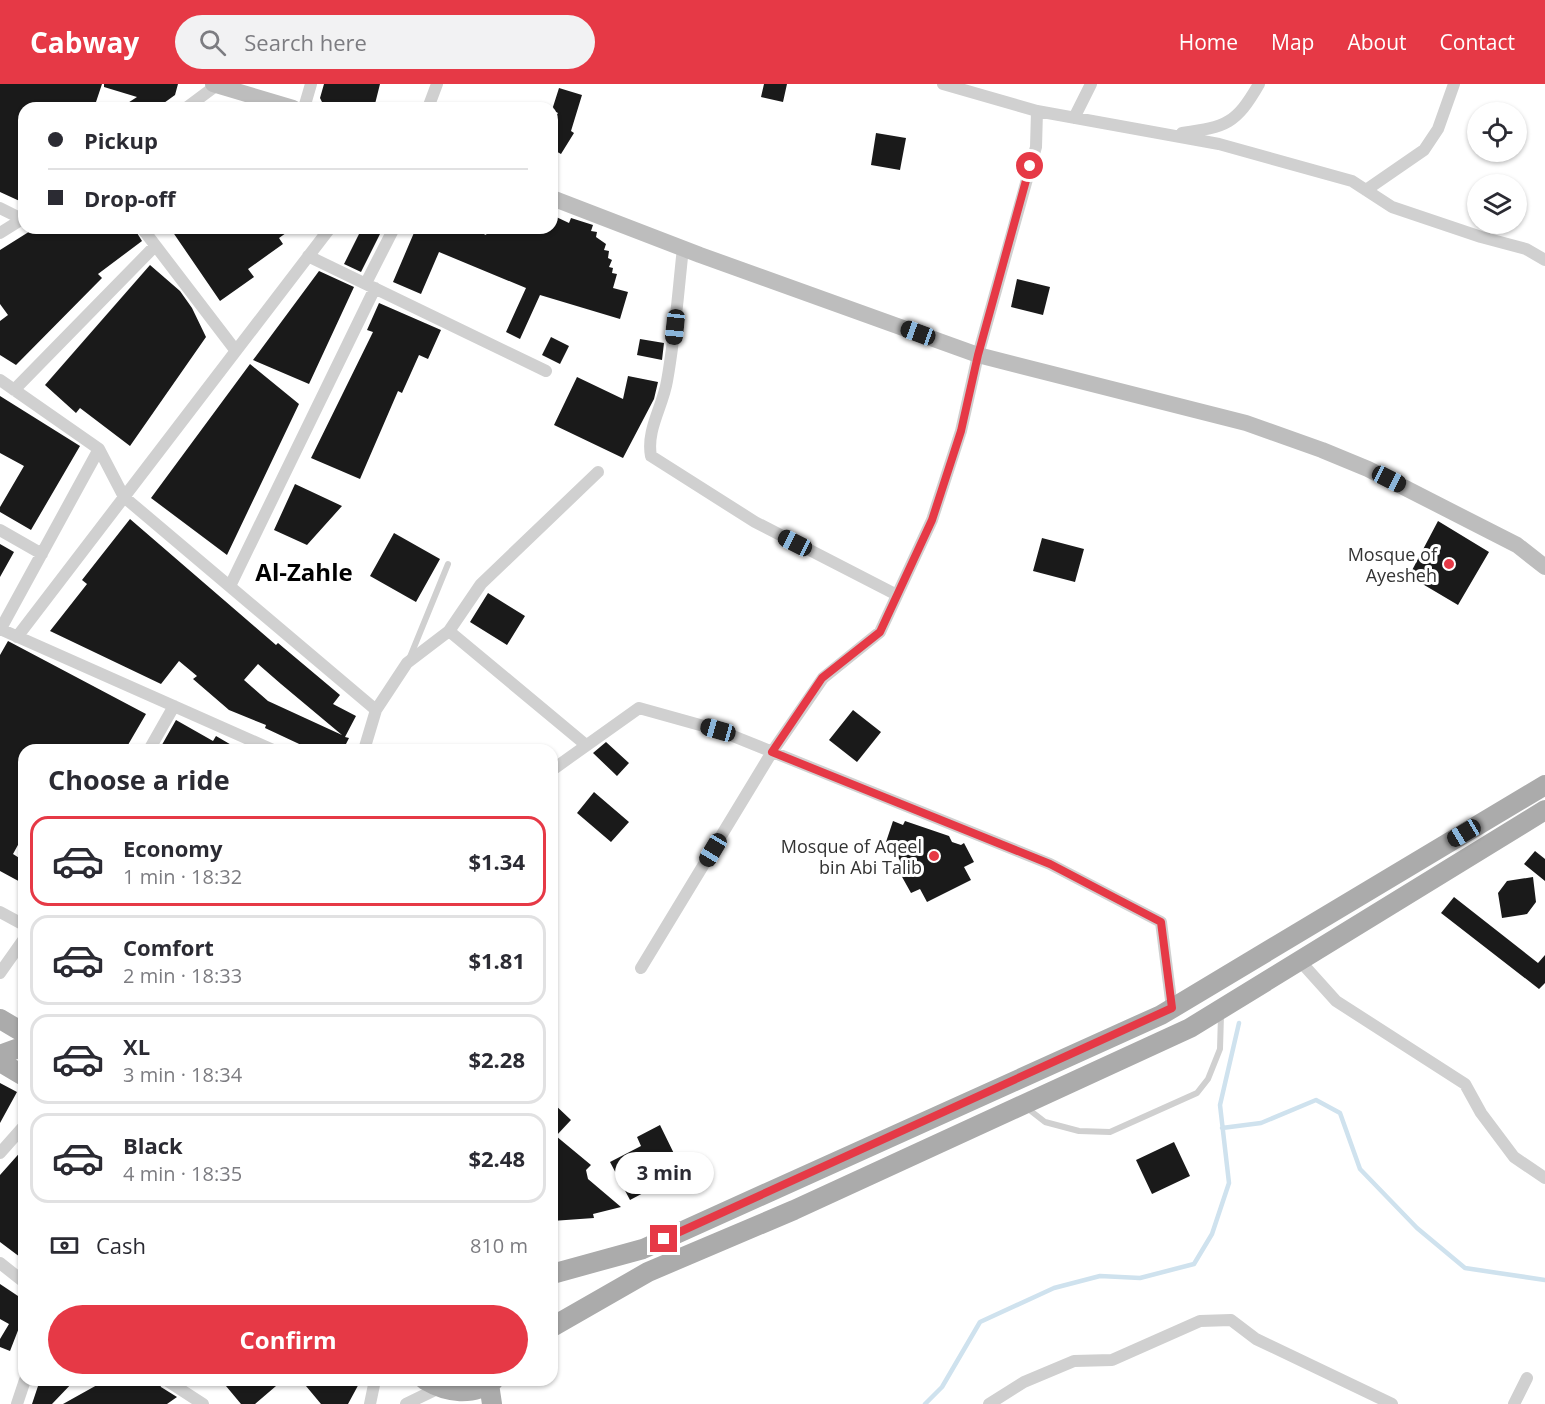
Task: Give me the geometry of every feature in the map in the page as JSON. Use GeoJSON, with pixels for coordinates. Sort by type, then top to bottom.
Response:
{"type":"FeatureCollection","features":[{"type":"Feature","properties":{"kind":"main road"},"geometry":{"type":"LineString","coordinates":[[558,1272],[643,1249],[1172,1008],[1545,785]]}},
{"type":"Feature","properties":{"kind":"main road"},"geometry":{"type":"LineString","coordinates":[[558,1324],[648,1272],[794,1210],[1190,1028],[1545,810]]}},
{"type":"Feature","properties":{"kind":"main road"},"geometry":{"type":"LineString","coordinates":[[0,1019],[18,1030]]}},
{"type":"Feature","properties":{"kind":"main road"},"geometry":{"type":"LineString","coordinates":[[0,1055],[18,1048]]}},
{"type":"Feature","properties":{"kind":"main road"},"geometry":{"type":"LineString","coordinates":[[0,1062],[18,1072]]}},
{"type":"Feature","properties":{"kind":"main road"},"geometry":{"type":"LineString","coordinates":[[434,1386],[451,1404]]}},
{"type":"Feature","properties":{"kind":"main road"},"geometry":{"type":"LineString","coordinates":[[439,1386],[455,1391],[473,1390],[482,1386]]}},
{"type":"Feature","properties":{"kind":"main road"},"geometry":{"type":"LineString","coordinates":[[491,1386],[492,1404]]}},
{"type":"Feature","properties":{"kind":"street"},"geometry":{"type":"LineString","coordinates":[[306,102],[310,84]]}},
{"type":"Feature","properties":{"kind":"street"},"geometry":{"type":"LineString","coordinates":[[430,102],[437,84]]}},
{"type":"Feature","properties":{"kind":"street"},"geometry":{"type":"LineString","coordinates":[[942,84],[1037,111],[1219,144],[1352,181],[1392,207],[1481,237],[1526,249],[1545,260]]}},
{"type":"Feature","properties":{"kind":"street"},"geometry":{"type":"LineString","coordinates":[[1074,118],[1092,84]]}},
{"type":"Feature","properties":{"kind":"street"},"geometry":{"type":"LineString","coordinates":[[1169,135],[1218,129],[1243,111],[1258,84]]}},
{"type":"Feature","properties":{"kind":"street"},"geometry":{"type":"LineString","coordinates":[[1366,190],[1424,150],[1438,129],[1454,84]]}},
{"type":"Feature","properties":{"kind":"street"},"geometry":{"type":"LineString","coordinates":[[194,102],[215,85],[272,102]]}},
{"type":"Feature","properties":{"kind":"street"},"geometry":{"type":"LineString","coordinates":[[641,968],[772,752],[822,678],[880,632],[932,520],[961,431],[978,355],[1036,147],[1037,111]]}},
{"type":"Feature","properties":{"kind":"street"},"geometry":{"type":"LineString","coordinates":[[558,200],[978,355],[1246,423],[1322,450],[1368,469],[1517,545],[1545,567]]}},
{"type":"Feature","properties":{"kind":"street"},"geometry":{"type":"LineString","coordinates":[[0,208],[18,216]]}},
{"type":"Feature","properties":{"kind":"street"},"geometry":{"type":"LineString","coordinates":[[0,233],[18,221]]}},
{"type":"Feature","properties":{"kind":"street"},"geometry":{"type":"LineString","coordinates":[[146,234],[236,351]]}},
{"type":"Feature","properties":{"kind":"street"},"geometry":{"type":"LineString","coordinates":[[17,637],[325,234]]}},
{"type":"Feature","properties":{"kind":"street"},"geometry":{"type":"LineString","coordinates":[[230,586],[371,285],[392,234]]}},
{"type":"Feature","properties":{"kind":"street"},"geometry":{"type":"LineString","coordinates":[[14,390],[155,246]]}},
{"type":"Feature","properties":{"kind":"street"},"geometry":{"type":"LineString","coordinates":[[683,248],[673,347],[667,385],[649,445],[651,456],[755,522],[897,595]]}},
{"type":"Feature","properties":{"kind":"street"},"geometry":{"type":"LineString","coordinates":[[308,256],[546,371]]}},
{"type":"Feature","properties":{"kind":"street"},"geometry":{"type":"LineString","coordinates":[[0,380],[99,449],[124,497],[376,710]]}},
{"type":"Feature","properties":{"kind":"street"},"geometry":{"type":"LineString","coordinates":[[99,449],[0,630],[260,744]]}},
{"type":"Feature","properties":{"kind":"street"},"geometry":{"type":"LineString","coordinates":[[366,744],[376,710],[408,663],[449,631],[481,584],[598,472]]}},
{"type":"Feature","properties":{"kind":"street"},"geometry":{"type":"LineString","coordinates":[[0,530],[42,554]]}},
{"type":"Feature","properties":{"kind":"street"},"geometry":{"type":"LineString","coordinates":[[449,631],[586,746]]}},
{"type":"Feature","properties":{"kind":"street"},"geometry":{"type":"LineString","coordinates":[[152,744],[174,706]]}},
{"type":"Feature","properties":{"kind":"street"},"geometry":{"type":"LineString","coordinates":[[558,766],[639,708],[718,730],[1050,864],[1161,922],[1172,1008]]}},
{"type":"Feature","properties":{"kind":"street"},"geometry":{"type":"LineString","coordinates":[[0,912],[18,922]]}},
{"type":"Feature","properties":{"kind":"street"},"geometry":{"type":"LineString","coordinates":[[0,973],[18,948]]}},
{"type":"Feature","properties":{"kind":"street"},"geometry":{"type":"LineString","coordinates":[[1300,961],[1336,1001],[1465,1084],[1481,1113],[1514,1156],[1545,1178]]}},
{"type":"Feature","properties":{"kind":"street"},"geometry":{"type":"LineString","coordinates":[[0,1153],[18,1133]]}},
{"type":"Feature","properties":{"kind":"street"},"geometry":{"type":"LineString","coordinates":[[0,1263],[18,1277]]}},
{"type":"Feature","properties":{"kind":"street"},"geometry":{"type":"LineString","coordinates":[[989,1404],[1024,1382],[1074,1361],[1112,1360],[1200,1321],[1231,1320],[1257,1339],[1392,1404]]}},
{"type":"Feature","properties":{"kind":"street"},"geometry":{"type":"LineString","coordinates":[[1514,1404],[1527,1378]]}},
{"type":"Feature","properties":{"kind":"street"},"geometry":{"type":"LineString","coordinates":[[16,1404],[23,1386]]}},
{"type":"Feature","properties":{"kind":"street"},"geometry":{"type":"LineString","coordinates":[[175,1386],[203,1404]]}},
{"type":"Feature","properties":{"kind":"street"},"geometry":{"type":"LineString","coordinates":[[370,1404],[374,1386]]}},
{"type":"Feature","properties":{"kind":"street"},"geometry":{"type":"LineString","coordinates":[[406,1404],[429,1386]]}},
{"type":"Feature","properties":{"kind":"lane"},"geometry":{"type":"LineString","coordinates":[[408,663],[448,564]]}},
{"type":"Feature","properties":{"kind":"lane"},"geometry":{"type":"LineString","coordinates":[[1021,1104],[1045,1122],[1079,1131],[1110,1132],[1197,1093],[1208,1079],[1220,1049],[1221,1008]]}},
{"type":"Feature","properties":{"kind":"building"},"geometry":{"type":"Polygon","coordinates":[[[0,84],[102,84],[96,102],[18,102],[18,200],[0,192],[0,84]]]}},
{"type":"Feature","properties":{"kind":"building"},"geometry":{"type":"Polygon","coordinates":[[[104,84],[178,84],[175,95],[165,102],[129,102],[137,97],[104,87],[104,84]]]}},
{"type":"Feature","properties":{"kind":"building"},"geometry":{"type":"Polygon","coordinates":[[[324,84],[380,84],[376,102],[322,102],[320,98],[324,84]]]}},
{"type":"Feature","properties":{"kind":"building"},"geometry":{"type":"Polygon","coordinates":[[[764,84],[787,84],[783,102],[761,97],[764,84]]]}},
{"type":"Feature","properties":{"kind":"building"},"geometry":{"type":"Polygon","coordinates":[[[559,88],[582,95],[571,131],[574,133],[561,154],[558,152],[558,102],[555,102],[559,88]]]}},
{"type":"Feature","properties":{"kind":"building"},"geometry":{"type":"Polygon","coordinates":[[[876,133],[906,138],[900,170],[871,165],[876,133]]]}},
{"type":"Feature","properties":{"kind":"building"},"geometry":{"type":"Polygon","coordinates":[[[558,218],[569,223],[571,218],[593,225],[591,231],[597,232],[596,237],[606,244],[604,250],[609,251],[608,258],[612,260],[609,267],[613,268],[612,273],[617,274],[613,288],[628,292],[620,319],[540,295],[520,339],[506,332],[526,288],[439,252],[421,294],[393,282],[413,234],[558,234],[558,218]]]}},
{"type":"Feature","properties":{"kind":"building"},"geometry":{"type":"Polygon","coordinates":[[[25,234],[138,234],[142,241],[98,274],[102,278],[16,365],[0,355],[0,321],[8,315],[0,304],[0,250],[25,234]]]}},
{"type":"Feature","properties":{"kind":"building"},"geometry":{"type":"Polygon","coordinates":[[[174,234],[285,234],[279,238],[283,244],[248,269],[254,277],[220,301],[174,234]]]}},
{"type":"Feature","properties":{"kind":"building"},"geometry":{"type":"Polygon","coordinates":[[[359,234],[380,234],[361,272],[344,264],[359,234]]]}},
{"type":"Feature","properties":{"kind":"building"},"geometry":{"type":"Polygon","coordinates":[[[150,265],[180,291],[192,308],[206,337],[130,446],[80,408],[76,413],[45,385],[150,265]]]}},
{"type":"Feature","properties":{"kind":"building"},"geometry":{"type":"Polygon","coordinates":[[[319,271],[354,287],[309,384],[253,360],[319,271]]]}},
{"type":"Feature","properties":{"kind":"building"},"geometry":{"type":"Polygon","coordinates":[[[1017,279],[1050,287],[1043,315],[1011,307],[1017,279]]]}},
{"type":"Feature","properties":{"kind":"building"},"geometry":{"type":"Polygon","coordinates":[[[379,303],[441,330],[428,359],[419,355],[402,393],[398,391],[360,479],[311,458],[373,332],[367,330],[379,303]]]}},
{"type":"Feature","properties":{"kind":"building"},"geometry":{"type":"Polygon","coordinates":[[[551,337],[569,346],[560,364],[542,355],[551,337]]]}},
{"type":"Feature","properties":{"kind":"building"},"geometry":{"type":"Polygon","coordinates":[[[640,339],[664,343],[662,360],[637,355],[640,339]]]}},
{"type":"Feature","properties":{"kind":"building"},"geometry":{"type":"Polygon","coordinates":[[[250,364],[299,404],[227,555],[151,498],[250,364]]]}},
{"type":"Feature","properties":{"kind":"building"},"geometry":{"type":"Polygon","coordinates":[[[628,376],[658,382],[654,399],[623,458],[554,425],[577,377],[623,399],[628,376]]]}},
{"type":"Feature","properties":{"kind":"building"},"geometry":{"type":"Polygon","coordinates":[[[0,396],[80,446],[31,530],[0,512],[0,507],[24,466],[0,453],[0,396]]]}},
{"type":"Feature","properties":{"kind":"building"},"geometry":{"type":"Polygon","coordinates":[[[295,484],[342,506],[307,545],[274,530],[295,484]]]}},
{"type":"Feature","properties":{"kind":"building"},"geometry":{"type":"Polygon","coordinates":[[[130,519],[276,645],[278,643],[340,695],[333,704],[356,716],[345,737],[349,738],[346,744],[299,744],[265,728],[266,725],[229,710],[193,679],[197,676],[179,661],[161,684],[50,631],[87,584],[82,580],[130,519]],[[258,664],[244,680],[268,701],[342,735],[258,664]]]}},
{"type":"Feature","properties":{"kind":"building","name":"Mosque of Ayesheh"},"geometry":{"type":"Polygon","coordinates":[[[1438,521],[1489,552],[1458,605],[1409,576],[1438,521]]]}},
{"type":"Feature","properties":{"kind":"building"},"geometry":{"type":"Polygon","coordinates":[[[394,533],[440,559],[416,602],[370,576],[394,533]]]}},
{"type":"Feature","properties":{"kind":"building"},"geometry":{"type":"Polygon","coordinates":[[[1042,538],[1084,549],[1075,582],[1033,571],[1042,538]]]}},
{"type":"Feature","properties":{"kind":"building"},"geometry":{"type":"Polygon","coordinates":[[[0,544],[14,552],[0,577],[0,544]]]}},
{"type":"Feature","properties":{"kind":"building"},"geometry":{"type":"Polygon","coordinates":[[[488,593],[525,616],[507,645],[470,622],[488,593]]]}},
{"type":"Feature","properties":{"kind":"building"},"geometry":{"type":"Polygon","coordinates":[[[8,641],[146,714],[128,744],[18,744],[18,845],[13,854],[18,857],[18,881],[0,871],[0,655],[8,641]]]}},
{"type":"Feature","properties":{"kind":"building"},"geometry":{"type":"Polygon","coordinates":[[[853,710],[881,732],[857,762],[829,740],[853,710]]]}},
{"type":"Feature","properties":{"kind":"building"},"geometry":{"type":"Polygon","coordinates":[[[176,720],[213,741],[216,736],[230,744],[162,744],[176,720]]]}},
{"type":"Feature","properties":{"kind":"building"},"geometry":{"type":"Polygon","coordinates":[[[606,742],[629,763],[617,776],[593,753],[606,742]]]}},
{"type":"Feature","properties":{"kind":"building"},"geometry":{"type":"Polygon","coordinates":[[[594,792],[629,822],[611,842],[577,813],[594,792]]]}},
{"type":"Feature","properties":{"kind":"building","name":"Mosque of Aqeel bin Abi Talib"},"geometry":{"type":"Polygon","coordinates":[[[893,821],[903,825],[905,821],[949,836],[952,842],[961,845],[964,843],[974,862],[964,867],[971,880],[927,902],[920,889],[911,893],[901,875],[906,872],[891,844],[886,842],[893,821]]]}},
{"type":"Feature","properties":{"kind":"building"},"geometry":{"type":"Polygon","coordinates":[[[1535,851],[1545,859],[1545,881],[1524,864],[1535,851]]]}},
{"type":"Feature","properties":{"kind":"building"},"geometry":{"type":"Polygon","coordinates":[[[1533,877],[1536,902],[1527,914],[1502,918],[1498,893],[1507,881],[1533,877]]]}},
{"type":"Feature","properties":{"kind":"building"},"geometry":{"type":"Polygon","coordinates":[[[1454,897],[1538,963],[1545,955],[1545,983],[1539,989],[1441,913],[1454,897]]]}},
{"type":"Feature","properties":{"kind":"building"},"geometry":{"type":"Polygon","coordinates":[[[0,1083],[17,1092],[0,1123],[0,1083]]]}},
{"type":"Feature","properties":{"kind":"building"},"geometry":{"type":"Polygon","coordinates":[[[558,1108],[571,1120],[558,1134],[558,1108]]]}},
{"type":"Feature","properties":{"kind":"building"},"geometry":{"type":"Polygon","coordinates":[[[660,1125],[683,1172],[630,1200],[610,1162],[641,1146],[637,1137],[660,1125]]]}},
{"type":"Feature","properties":{"kind":"building"},"geometry":{"type":"Polygon","coordinates":[[[558,1138],[591,1165],[586,1170],[588,1179],[621,1207],[593,1214],[594,1218],[558,1221],[558,1138]]]}},
{"type":"Feature","properties":{"kind":"building"},"geometry":{"type":"Polygon","coordinates":[[[1174,1142],[1190,1176],[1152,1194],[1136,1160],[1174,1142]]]}},
{"type":"Feature","properties":{"kind":"building"},"geometry":{"type":"Polygon","coordinates":[[[18,1155],[18,1256],[0,1242],[0,1175],[18,1155]]]}},
{"type":"Feature","properties":{"kind":"building"},"geometry":{"type":"Polygon","coordinates":[[[0,1284],[18,1296],[18,1330],[10,1351],[0,1347],[0,1339],[9,1324],[0,1319],[0,1284]]]}},
{"type":"Feature","properties":{"kind":"building"},"geometry":{"type":"Polygon","coordinates":[[[38,1386],[69,1386],[52,1404],[32,1404],[38,1386]]]}},
{"type":"Feature","properties":{"kind":"building"},"geometry":{"type":"Polygon","coordinates":[[[95,1386],[161,1386],[177,1397],[167,1404],[63,1404],[95,1386]]]}},
{"type":"Feature","properties":{"kind":"building"},"geometry":{"type":"Polygon","coordinates":[[[226,1386],[276,1386],[255,1404],[241,1404],[226,1386]]]}},
{"type":"Feature","properties":{"kind":"building"},"geometry":{"type":"Polygon","coordinates":[[[306,1386],[358,1386],[348,1404],[321,1404],[306,1386]]]}},
{"type":"Feature","properties":{"kind":"waterway"},"geometry":{"type":"LineString","coordinates":[[925,1404],[942,1387],[980,1322],[1054,1288],[1100,1276],[1140,1278],[1194,1264],[1212,1234],[1229,1183],[1220,1105],[1239,1023]]}},
{"type":"Feature","properties":{"kind":"waterway"},"geometry":{"type":"LineString","coordinates":[[1222,1128],[1261,1123],[1316,1100],[1340,1113],[1360,1169],[1417,1228],[1465,1268],[1545,1280]]}},
{"type":"Feature","properties":{"kind":"place","name":"Mosque of Ayesheh"},"geometry":{"type":"Point","coordinates":[1449,564]}},
{"type":"Feature","properties":{"kind":"place","name":"Mosque of Aqeel bin Abi Talib"},"geometry":{"type":"Point","coordinates":[934,856]}},
{"type":"Feature","properties":{"kind":"district","name":"Al-Zahle"},"geometry":{"type":"Point","coordinates":[304,571]}},
{"type":"Feature","properties":{"kind":"route"},"geometry":{"type":"LineString","coordinates":[[664,1239],[1161,1015],[1172,1008],[1161,922],[1050,864],[772,752],[822,678],[880,632],[932,520],[961,431],[978,355],[1010,246],[1030,166]]}}]}
